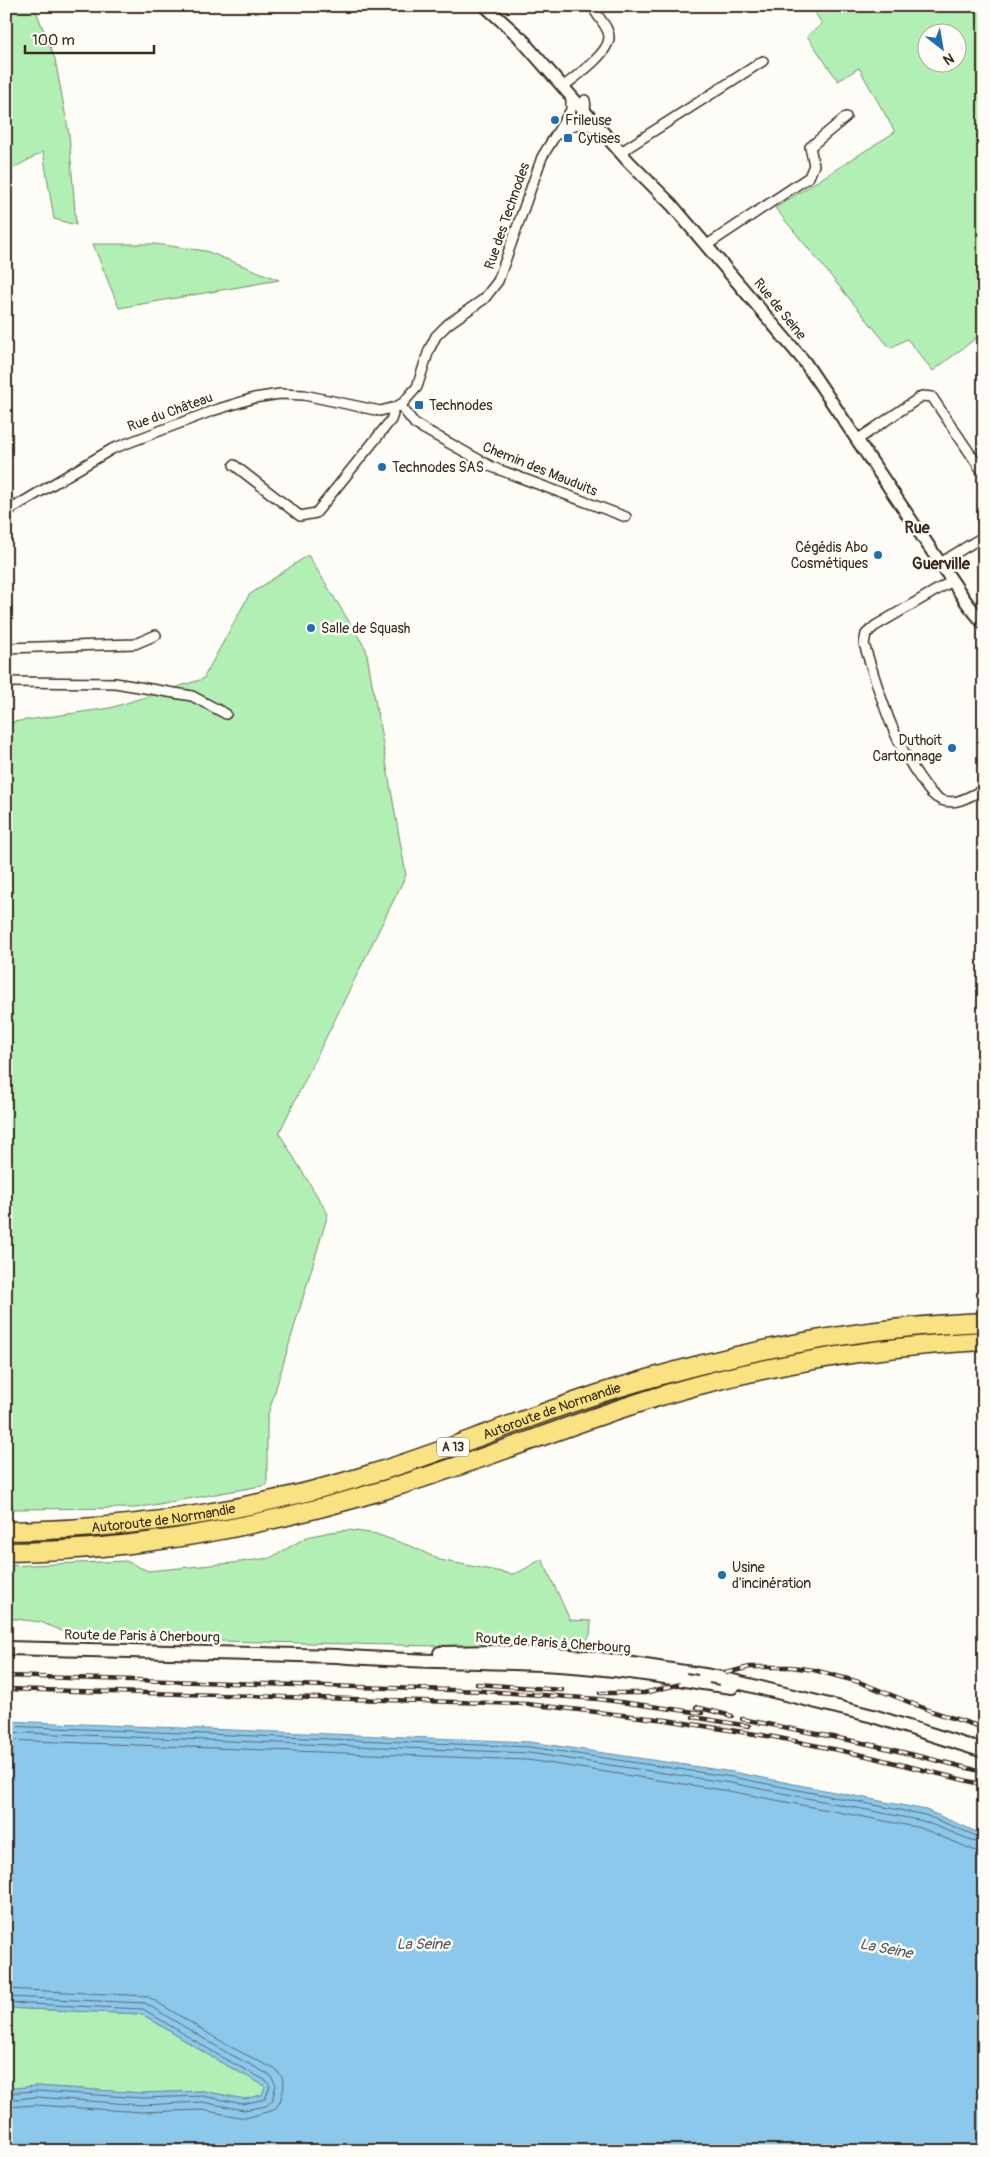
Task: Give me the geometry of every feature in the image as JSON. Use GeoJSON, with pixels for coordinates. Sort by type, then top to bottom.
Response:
{"type":"FeatureCollection","features":[{"type":"Feature","properties":{"kind":"highway","name":"Autoroute de Normandie"},"geometry":{"type":"LineString","coordinates":[[6,1531],[130,1524],[216,1512],[299,1494],[374,1474],[615,1388],[689,1367],[766,1348],[893,1327],[984,1322]]}},
{"type":"Feature","properties":{"kind":"highway","name":"Autoroute de Normandie"},"geometry":{"type":"LineString","coordinates":[[6,1552],[55,1551],[158,1540],[227,1530],[300,1514],[385,1490],[617,1410],[695,1386],[773,1368],[894,1348],[927,1344],[984,1342]]}},
{"type":"Feature","properties":{"kind":"main road","name":"Route de Paris à Cherbourg"},"geometry":{"type":"LineString","coordinates":[[6,1648],[337,1656],[499,1652],[587,1657],[641,1664],[703,1679],[764,1690]]}},
{"type":"Feature","properties":{"kind":"main road","name":"Route de Paris à Cherbourg"},"geometry":{"type":"LineString","coordinates":[[337,1656],[375,1660],[573,1666],[685,1680],[721,1678],[873,1716],[984,1751]]}},
{"type":"Feature","properties":{"kind":"street"},"geometry":{"type":"LineString","coordinates":[[486,6],[520,38],[627,148],[672,205]]}},
{"type":"Feature","properties":{"kind":"street"},"geometry":{"type":"LineString","coordinates":[[568,87],[605,49],[609,37],[606,27],[595,14],[593,6]]}},
{"type":"Feature","properties":{"kind":"street"},"geometry":{"type":"LineString","coordinates":[[627,148],[763,61]]}},
{"type":"Feature","properties":{"kind":"street"},"geometry":{"type":"LineString","coordinates":[[568,87],[572,106],[569,122],[588,125],[610,140]]}},
{"type":"Feature","properties":{"kind":"street","name":"Rue des Technodes"},"geometry":{"type":"LineString","coordinates":[[234,465],[300,516],[316,514],[390,420],[396,407],[408,399],[417,387],[429,350],[436,336],[448,324],[484,299],[498,281],[545,150],[576,111],[587,107]]}},
{"type":"Feature","properties":{"kind":"street","name":"Rue de Seine"},"geometry":{"type":"LineString","coordinates":[[587,107],[610,140],[638,172],[672,205],[804,361],[952,581],[984,624]]}},
{"type":"Feature","properties":{"kind":"street"},"geometry":{"type":"LineString","coordinates":[[707,246],[809,177],[814,166],[810,147],[846,117]]}},
{"type":"Feature","properties":{"kind":"street","name":"Rue du Château"},"geometry":{"type":"LineString","coordinates":[[6,512],[112,448],[238,402],[267,395],[292,394],[380,411],[396,407]]}},
{"type":"Feature","properties":{"kind":"street"},"geometry":{"type":"LineString","coordinates":[[857,440],[922,396],[932,397],[984,474]]}},
{"type":"Feature","properties":{"kind":"street","name":"Chemin des Mauduits"},"geometry":{"type":"LineString","coordinates":[[396,407],[415,424],[492,467],[626,517]]}},
{"type":"Feature","properties":{"kind":"street"},"geometry":{"type":"LineString","coordinates":[[940,563],[984,536]]}},
{"type":"Feature","properties":{"kind":"street"},"geometry":{"type":"LineString","coordinates":[[952,581],[875,626],[866,634],[864,644],[893,730],[911,765],[930,792],[940,800],[951,802],[962,801],[984,790]]}},
{"type":"Feature","properties":{"kind":"street"},"geometry":{"type":"LineString","coordinates":[[6,648],[135,644],[156,635]]}},
{"type":"Feature","properties":{"kind":"street"},"geometry":{"type":"LineString","coordinates":[[6,682],[116,683],[192,696],[226,714]]}},
{"type":"Feature","properties":{"kind":"green space"},"geometry":{"type":"Polygon","coordinates":[[[6,6],[34,6],[55,59],[69,134],[76,225],[54,219],[43,152],[6,172],[6,6]]]}},
{"type":"Feature","properties":{"kind":"green space"},"geometry":{"type":"Polygon","coordinates":[[[811,6],[984,6],[984,332],[933,371],[907,339],[890,348],[775,208],[895,132],[859,68],[838,81],[807,36],[822,24],[811,6]]]}},
{"type":"Feature","properties":{"kind":"green space"},"geometry":{"type":"Polygon","coordinates":[[[93,244],[155,244],[206,251],[279,280],[119,308],[93,244]]]}},
{"type":"Feature","properties":{"kind":"green space"},"geometry":{"type":"Polygon","coordinates":[[[308,555],[366,649],[406,875],[279,1133],[328,1214],[267,1418],[267,1485],[136,1508],[14,1509],[6,1491],[6,723],[110,708],[203,679],[249,595],[308,555]]]}},
{"type":"Feature","properties":{"kind":"green space"},"geometry":{"type":"Polygon","coordinates":[[[349,1530],[376,1534],[413,1547],[440,1560],[512,1574],[520,1572],[542,1559],[570,1620],[591,1621],[590,1635],[584,1645],[569,1649],[87,1638],[70,1635],[41,1622],[6,1618],[6,1566],[126,1561],[148,1571],[232,1563],[270,1558],[307,1537],[349,1530]]]}},
{"type":"Feature","properties":{"kind":"green space"},"geometry":{"type":"Polygon","coordinates":[[[6,2008],[142,2014],[220,2062],[265,2085],[263,2095],[244,2099],[203,2091],[142,2093],[36,2086],[6,2089],[6,2008]]]}},
{"type":"Feature","properties":{"kind":"water","name":"La Seine"},"geometry":{"type":"Polygon","coordinates":[[[6,1721],[530,1742],[733,1772],[926,1810],[984,1835],[984,2151],[6,2151],[6,2089],[36,2086],[142,2093],[203,2091],[244,2099],[262,2095],[265,2086],[220,2062],[142,2014],[6,2008],[6,1721]]]}},
{"type":"Feature","properties":{"kind":"railway"},"geometry":{"type":"LineString","coordinates":[[600,1693],[644,1693],[750,1667],[791,1667],[814,1670],[859,1682],[931,1711],[984,1728]]}},
{"type":"Feature","properties":{"kind":"railway"},"geometry":{"type":"LineString","coordinates":[[6,1676],[483,1691],[598,1699],[702,1713]]}},
{"type":"Feature","properties":{"kind":"railway"},"geometry":{"type":"LineString","coordinates":[[477,1684],[562,1690]]}},
{"type":"Feature","properties":{"kind":"railway"},"geometry":{"type":"LineString","coordinates":[[6,1689],[527,1704],[666,1720],[774,1737],[867,1756],[984,1785]]}},
{"type":"Feature","properties":{"kind":"railway"},"geometry":{"type":"LineString","coordinates":[[696,1707],[732,1716]]}},
{"type":"Feature","properties":{"kind":"railway"},"geometry":{"type":"LineString","coordinates":[[693,1717],[749,1726]]}},
{"type":"Feature","properties":{"kind":"railway"},"geometry":{"type":"LineString","coordinates":[[742,1719],[873,1745],[984,1772]]}},
{"type":"Feature","properties":{"kind":"place","name":"Frileuse"},"geometry":{"type":"Point","coordinates":[555,120]}},
{"type":"Feature","properties":{"kind":"place","name":"Cytises"},"geometry":{"type":"Point","coordinates":[568,138]}},
{"type":"Feature","properties":{"kind":"place","name":"Technodes"},"geometry":{"type":"Point","coordinates":[419,405]}},
{"type":"Feature","properties":{"kind":"place","name":"Technodes SAS"},"geometry":{"type":"Point","coordinates":[382,467]}},
{"type":"Feature","properties":{"kind":"place","name":"Cégédis Abo Cosmétiques"},"geometry":{"type":"Point","coordinates":[878,555]}},
{"type":"Feature","properties":{"kind":"place","name":"Salle de Squash"},"geometry":{"type":"Point","coordinates":[311,628]}},
{"type":"Feature","properties":{"kind":"place","name":"Duthoit Cartonnage"},"geometry":{"type":"Point","coordinates":[952,748]}},
{"type":"Feature","properties":{"kind":"place","name":"Usine d'incinération"},"geometry":{"type":"Point","coordinates":[722,1575]}},
{"type":"Feature","properties":{"kind":"district","name":"Rue"},"geometry":{"type":"Point","coordinates":[917,528]}},
{"type":"Feature","properties":{"kind":"district","name":"Guerville"},"geometry":{"type":"Point","coordinates":[941,564]}}]}
